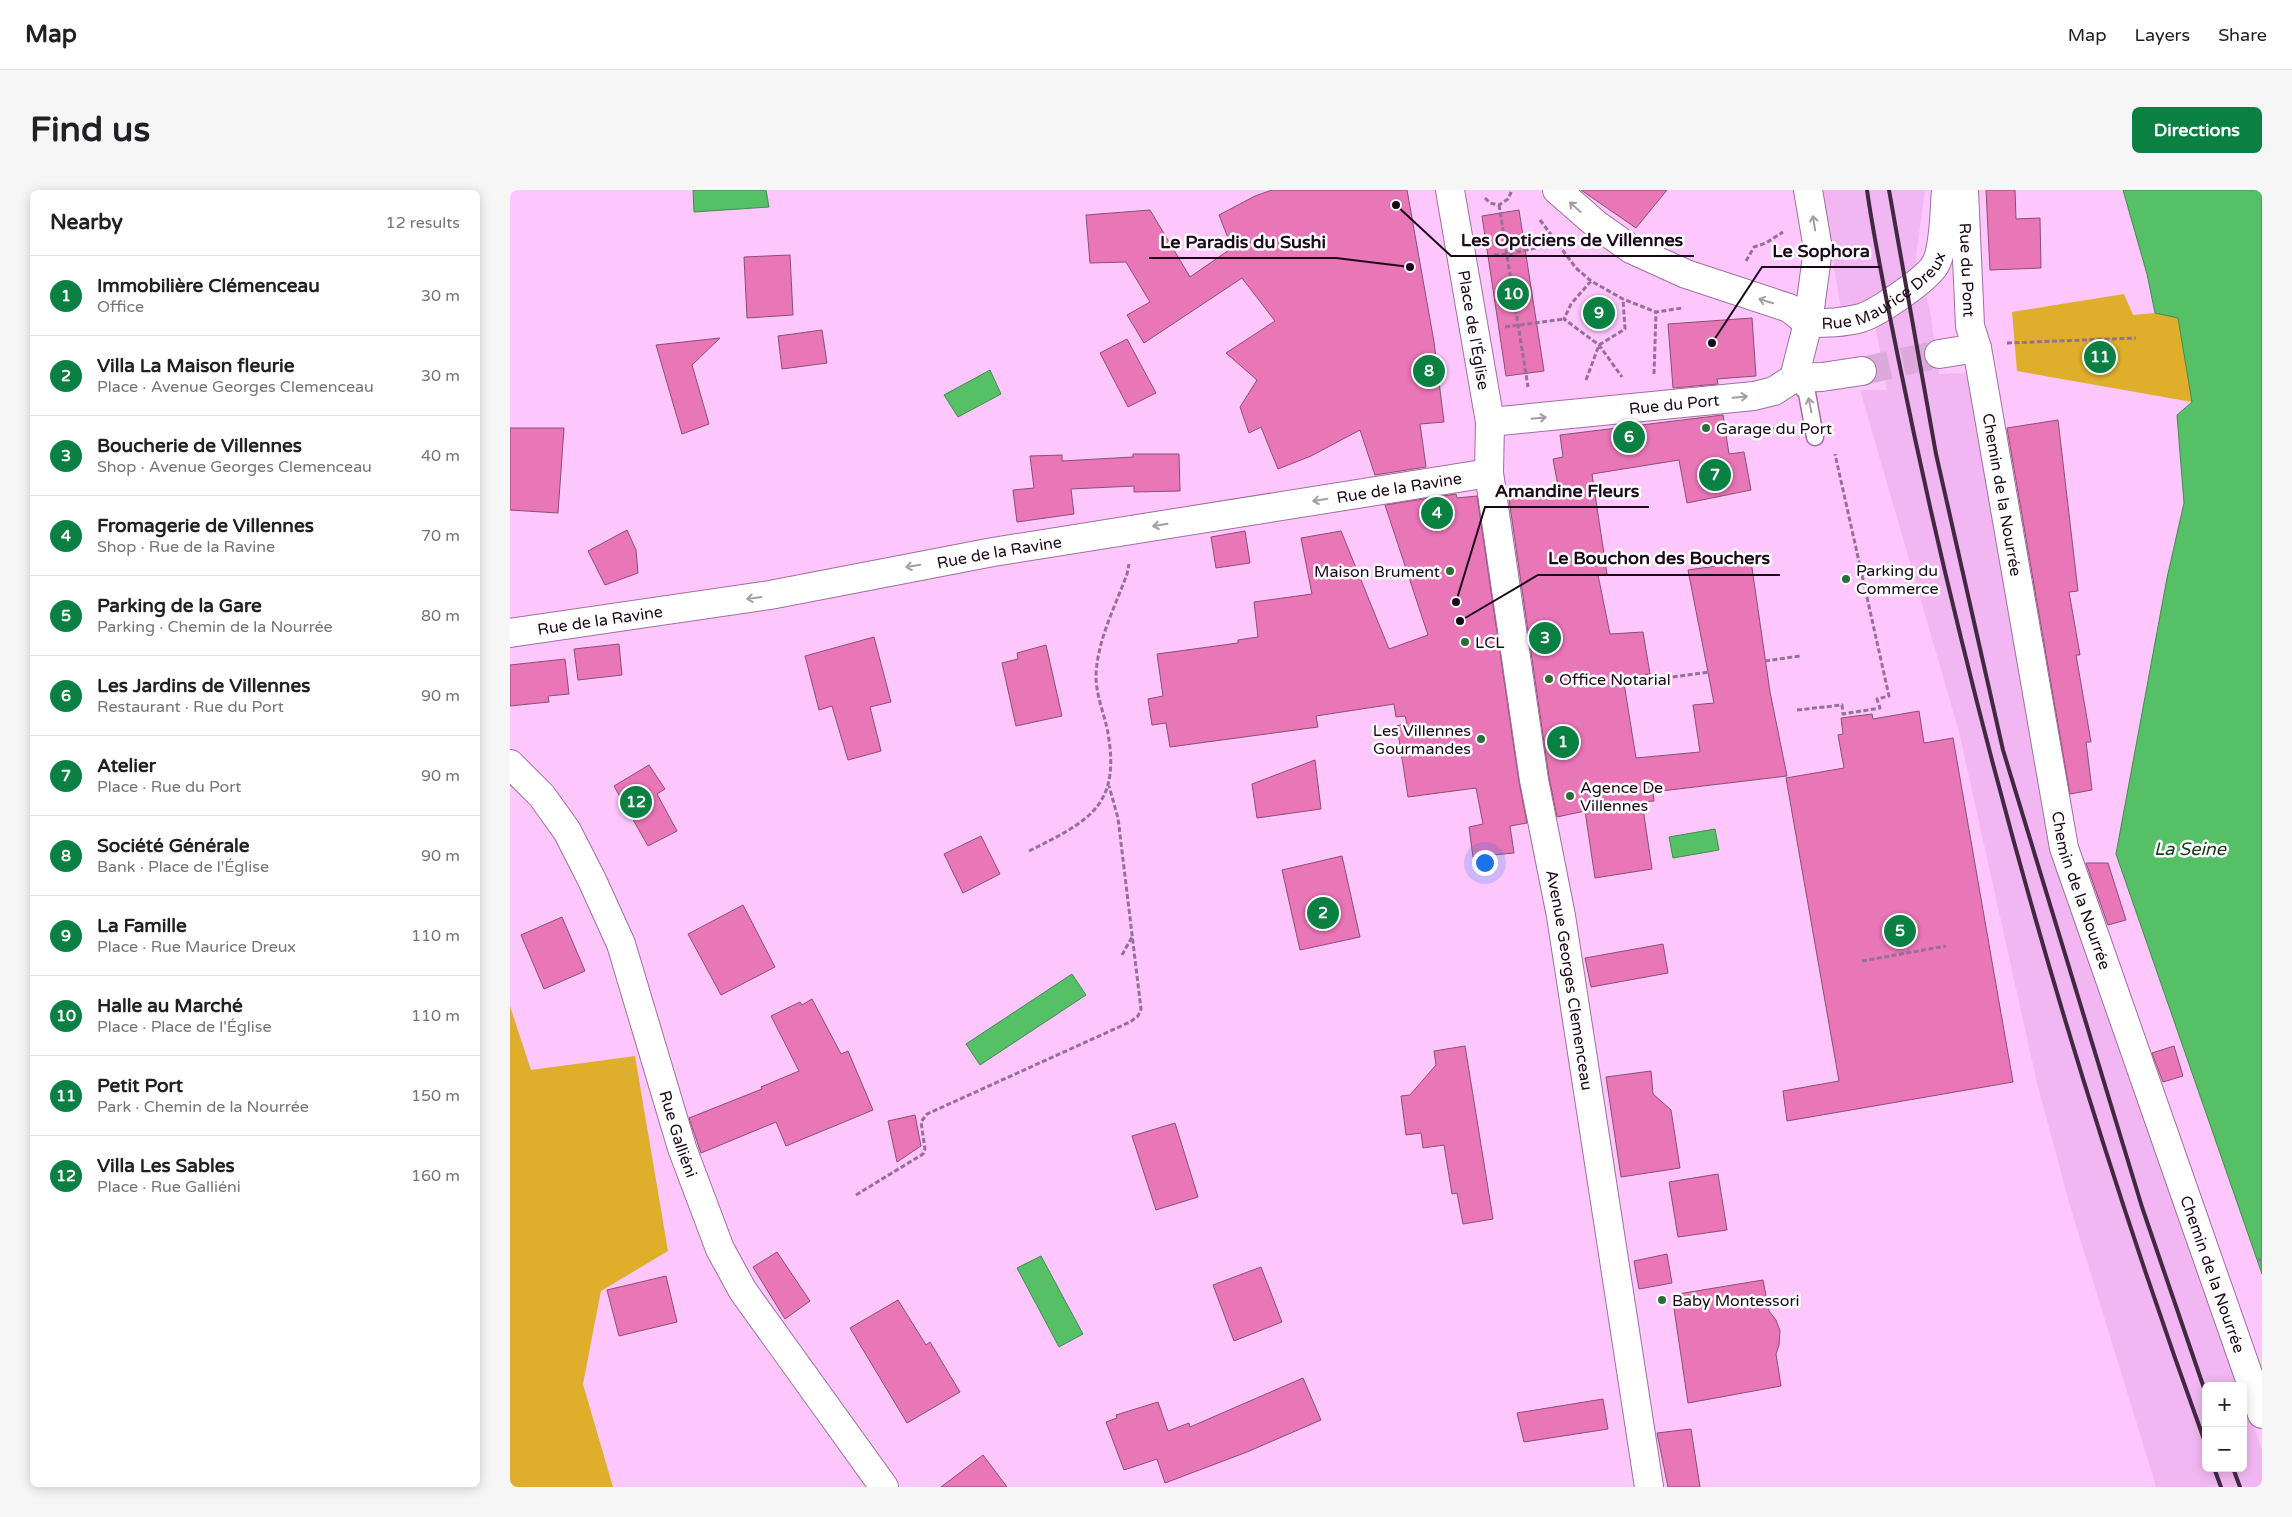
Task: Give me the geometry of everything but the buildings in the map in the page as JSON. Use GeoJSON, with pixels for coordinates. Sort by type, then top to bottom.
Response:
{"type":"FeatureCollection","features":[{"type":"Feature","properties":{"kind":"street","name":"Place de l'Église"},"geometry":{"type":"LineString","coordinates":[[1450,190],[1490,422],[1489,473]]}},
{"type":"Feature","properties":{"kind":"street","name":"Rue Maurice Dreux"},"geometry":{"type":"LineString","coordinates":[[1557,190],[1591,220],[1631,249],[1686,274],[1789,308],[1808,324],[1846,322],[1864,317],[1923,279],[1936,264],[1941,241],[1946,190]]}},
{"type":"Feature","properties":{"kind":"street"},"geometry":{"type":"LineString","coordinates":[[1808,190],[1818,250],[1808,324],[1794,378],[1822,377],[1862,371]]}},
{"type":"Feature","properties":{"kind":"street","name":"Rue du Pont"},"geometry":{"type":"LineString","coordinates":[[1964,190],[1970,326],[1977,348]]}},
{"type":"Feature","properties":{"kind":"street"},"geometry":{"type":"LineString","coordinates":[[1939,354],[1977,348]]}},
{"type":"Feature","properties":{"kind":"street","name":"Chemin de la Nourrée"},"geometry":{"type":"LineString","coordinates":[[1977,348],[2064,848],[2262,1414]]}},
{"type":"Feature","properties":{"kind":"street","name":"Rue du Port"},"geometry":{"type":"LineString","coordinates":[[1490,422],[1754,396],[1774,391],[1794,378]]}},
{"type":"Feature","properties":{"kind":"street","name":"Rue de la Ravine"},"geometry":{"type":"LineString","coordinates":[[510,633],[770,595],[974,555],[1489,473]]}},
{"type":"Feature","properties":{"kind":"street","name":"Avenue Georges Clemenceau"},"geometry":{"type":"LineString","coordinates":[[1489,473],[1534,780],[1561,916],[1650,1487]]}},
{"type":"Feature","properties":{"kind":"street","name":"Rue Galliéni"},"geometry":{"type":"LineString","coordinates":[[510,764],[542,796],[567,831],[592,880],[620,944],[682,1148],[720,1249],[743,1291],[884,1487]]}},
{"type":"Feature","properties":{"kind":"lane"},"geometry":{"type":"LineString","coordinates":[[1794,378],[1807,393],[1815,437]]}},
{"type":"Feature","properties":{"kind":"path"},"geometry":{"type":"LineString","coordinates":[[1482,190],[1483,196],[1490,203],[1499,205],[1508,199],[1512,190]]}},
{"type":"Feature","properties":{"kind":"path"},"geometry":{"type":"LineString","coordinates":[[1499,205],[1508,254],[1517,325],[1529,388]]}},
{"type":"Feature","properties":{"kind":"path"},"geometry":{"type":"LineString","coordinates":[[1537,216],[1576,268],[1590,281],[1623,299],[1651,310]]}},
{"type":"Feature","properties":{"kind":"path"},"geometry":{"type":"LineString","coordinates":[[1745,262],[1754,246],[1766,243],[1790,227]]}},
{"type":"Feature","properties":{"kind":"path"},"geometry":{"type":"LineString","coordinates":[[1489,255],[1508,254],[1570,240]]}},
{"type":"Feature","properties":{"kind":"path"},"geometry":{"type":"LineString","coordinates":[[1564,319],[1571,304],[1590,281]]}},
{"type":"Feature","properties":{"kind":"path"},"geometry":{"type":"LineString","coordinates":[[1584,384],[1599,345],[1625,329],[1623,299]]}},
{"type":"Feature","properties":{"kind":"path"},"geometry":{"type":"LineString","coordinates":[[1654,376],[1656,312]]}},
{"type":"Feature","properties":{"kind":"path"},"geometry":{"type":"LineString","coordinates":[[1500,328],[1564,319],[1599,345],[1624,381]]}},
{"type":"Feature","properties":{"kind":"path"},"geometry":{"type":"LineString","coordinates":[[2014,342],[2136,338]]}},
{"type":"Feature","properties":{"kind":"path"},"geometry":{"type":"LineString","coordinates":[[1797,710],[1842,705],[1843,714],[1880,708],[1877,699],[1889,696],[1834,447]]}},
{"type":"Feature","properties":{"kind":"path"},"geometry":{"type":"LineString","coordinates":[[856,1195],[923,1154],[925,1149],[921,1122],[927,1114],[1130,1022],[1138,1016],[1141,1009],[1118,818],[1109,786],[1111,749],[1096,677],[1099,649],[1127,574],[1130,556],[1124,531]]}},
{"type":"Feature","properties":{"kind":"path"},"geometry":{"type":"LineString","coordinates":[[1765,661],[1800,656]]}},
{"type":"Feature","properties":{"kind":"path"},"geometry":{"type":"LineString","coordinates":[[1643,681],[1708,672]]}},
{"type":"Feature","properties":{"kind":"path"},"geometry":{"type":"LineString","coordinates":[[1030,852],[1071,830],[1096,811],[1109,786]]}},
{"type":"Feature","properties":{"kind":"path"},"geometry":{"type":"LineString","coordinates":[[1122,955],[1133,935]]}},
{"type":"Feature","properties":{"kind":"path"},"geometry":{"type":"LineString","coordinates":[[1862,961],[1946,946]]}},
{"type":"Feature","properties":{"kind":"shaded area"},"geometry":{"type":"Polygon","coordinates":[[[1821,190],[1925,190],[1916,257],[1930,310],[1939,374],[1970,373],[2056,843],[2238,1382],[2202,1382],[2202,1472],[2247,1472],[2247,1409],[2262,1449],[2262,1487],[2156,1487],[2070,1206],[2037,1083],[1959,732],[1860,390],[1887,390],[1871,302],[1841,309],[1821,190]]]}},
{"type":"Feature","properties":{"kind":"shaded area"},"geometry":{"type":"Polygon","coordinates":[[[2124,294],[2133,315],[2155,313],[2178,318],[2192,402],[2017,371],[2012,312],[2124,294]]]}},
{"type":"Feature","properties":{"kind":"shaded area"},"geometry":{"type":"Polygon","coordinates":[[[510,1006],[531,1070],[635,1056],[668,1251],[601,1291],[583,1384],[613,1487],[510,1487],[510,1006]]]}},
{"type":"Feature","properties":{"kind":"water"},"geometry":{"type":"Polygon","coordinates":[[[693,190],[766,190],[769,207],[694,212],[693,190]]]}},
{"type":"Feature","properties":{"kind":"water","name":"La Seine"},"geometry":{"type":"Polygon","coordinates":[[[2123,190],[2262,190],[2262,1274],[2116,854],[2167,578],[2184,503],[2177,415],[2192,402],[2178,318],[2155,313],[2147,274],[2123,190]]]}},
{"type":"Feature","properties":{"kind":"water"},"geometry":{"type":"Polygon","coordinates":[[[990,370],[1001,394],[958,417],[944,395],[990,370]]]}},
{"type":"Feature","properties":{"kind":"water"},"geometry":{"type":"Polygon","coordinates":[[[1715,829],[1719,850],[1673,858],[1669,837],[1715,829]]]}},
{"type":"Feature","properties":{"kind":"water"},"geometry":{"type":"Polygon","coordinates":[[[1072,974],[1086,995],[980,1065],[966,1044],[1072,974]]]}},
{"type":"Feature","properties":{"kind":"water"},"geometry":{"type":"Polygon","coordinates":[[[1041,1256],[1083,1334],[1059,1347],[1017,1268],[1041,1256]]]}},
{"type":"Feature","properties":{"kind":"tunnel"},"geometry":{"type":"LineString","coordinates":[[1862,371],[1939,354]]}},
{"type":"Feature","properties":{"kind":"railway"},"geometry":{"type":"LineString","coordinates":[[1867,190],[1885,295],[1928,498],[1961,638],[2014,842],[2104,1145],[2202,1434]]}},
{"type":"Feature","properties":{"kind":"railway"},"geometry":{"type":"LineString","coordinates":[[1889,190],[1936,454],[2003,750],[2142,1207],[2202,1382]]}},
{"type":"Feature","properties":{"kind":"railway"},"geometry":{"type":"LineString","coordinates":[[2215,1472],[2221,1487]]}},
{"type":"Feature","properties":{"kind":"railway"},"geometry":{"type":"LineString","coordinates":[[2234,1472],[2240,1487]]}},
{"type":"Feature","properties":{"kind":"place","name":"Les Opticiens de Villennes"},"geometry":{"type":"Point","coordinates":[1396,205]}},
{"type":"Feature","properties":{"kind":"place","name":"Le Paradis du Sushi"},"geometry":{"type":"Point","coordinates":[1410,267]}},
{"type":"Feature","properties":{"kind":"place","name":"Halle au Marché"},"geometry":{"type":"Point","coordinates":[1513,294]}},
{"type":"Feature","properties":{"kind":"place","name":"La Famille"},"geometry":{"type":"Point","coordinates":[1599,313]}},
{"type":"Feature","properties":{"kind":"place","name":"Le Sophora"},"geometry":{"type":"Point","coordinates":[1712,343]}},
{"type":"Feature","properties":{"kind":"place","name":"Petit Port"},"geometry":{"type":"Point","coordinates":[2100,357]}},
{"type":"Feature","properties":{"kind":"place","name":"Société Générale"},"geometry":{"type":"Point","coordinates":[1429,371]}},
{"type":"Feature","properties":{"kind":"place","name":"Garage du Port"},"geometry":{"type":"Point","coordinates":[1706,428]}},
{"type":"Feature","properties":{"kind":"place","name":"Les Jardins de Villennes"},"geometry":{"type":"Point","coordinates":[1629,437]}},
{"type":"Feature","properties":{"kind":"place","name":"Atelier"},"geometry":{"type":"Point","coordinates":[1715,475]}},
{"type":"Feature","properties":{"kind":"place","name":"Fromagerie de Villennes"},"geometry":{"type":"Point","coordinates":[1437,513]}},
{"type":"Feature","properties":{"kind":"place","name":"Maison Brument"},"geometry":{"type":"Point","coordinates":[1450,571]}},
{"type":"Feature","properties":{"kind":"place","name":"Parking du Commerce"},"geometry":{"type":"Point","coordinates":[1846,579]}},
{"type":"Feature","properties":{"kind":"place","name":"Amandine Fleurs"},"geometry":{"type":"Point","coordinates":[1456,602]}},
{"type":"Feature","properties":{"kind":"place","name":"Le Bouchon des Bouchers"},"geometry":{"type":"Point","coordinates":[1460,621]}},
{"type":"Feature","properties":{"kind":"place","name":"Boucherie de Villennes"},"geometry":{"type":"Point","coordinates":[1545,638]}},
{"type":"Feature","properties":{"kind":"place","name":"LCL"},"geometry":{"type":"Point","coordinates":[1465,642]}},
{"type":"Feature","properties":{"kind":"place","name":"Office Notarial"},"geometry":{"type":"Point","coordinates":[1549,679]}},
{"type":"Feature","properties":{"kind":"place","name":"Les Villennes Gourmandes"},"geometry":{"type":"Point","coordinates":[1481,739]}},
{"type":"Feature","properties":{"kind":"place","name":"Immobilière Clémenceau"},"geometry":{"type":"Point","coordinates":[1563,742]}},
{"type":"Feature","properties":{"kind":"place","name":"Agence De Villennes"},"geometry":{"type":"Point","coordinates":[1570,796]}},
{"type":"Feature","properties":{"kind":"place","name":"Villa Les Sables"},"geometry":{"type":"Point","coordinates":[636,802]}},
{"type":"Feature","properties":{"kind":"place","name":"Villa La Maison fleurie"},"geometry":{"type":"Point","coordinates":[1323,913]}},
{"type":"Feature","properties":{"kind":"place","name":"Parking de la Gare"},"geometry":{"type":"Point","coordinates":[1900,931]}},
{"type":"Feature","properties":{"kind":"place","name":"Baby Montessori"},"geometry":{"type":"Point","coordinates":[1662,1300]}}]}
